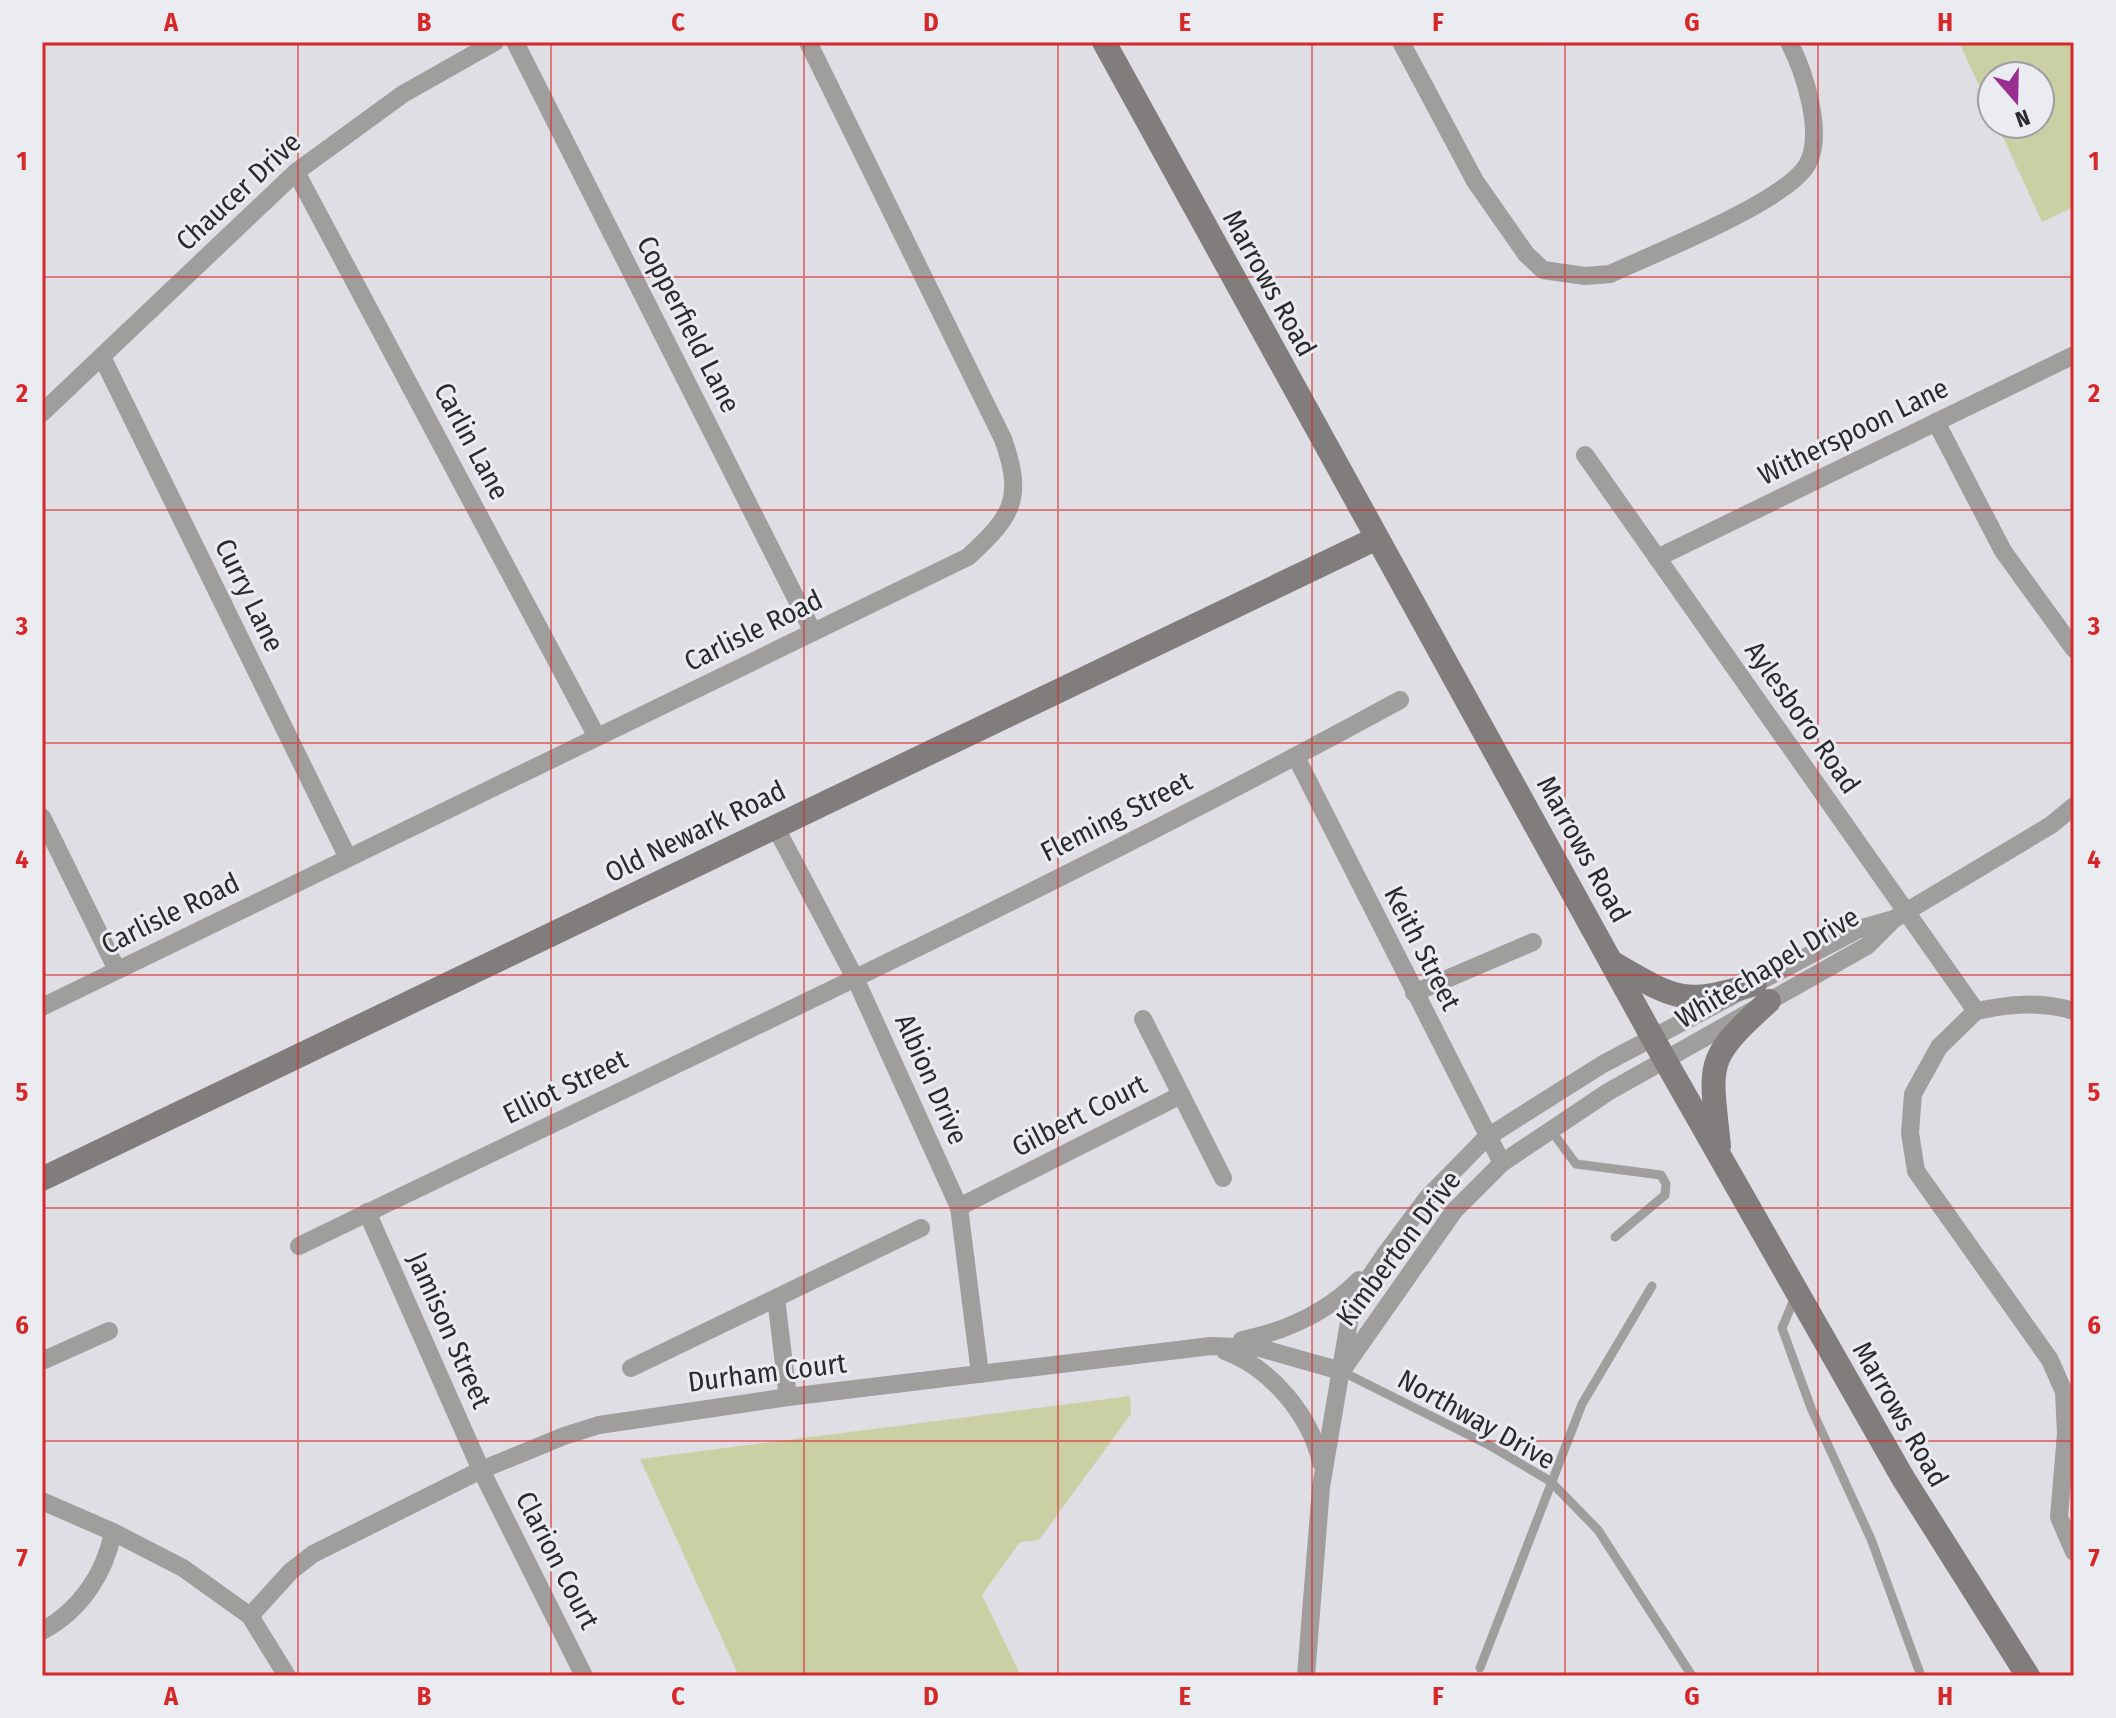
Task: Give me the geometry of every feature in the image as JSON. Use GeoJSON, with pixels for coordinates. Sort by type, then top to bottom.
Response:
{"type":"FeatureCollection","features":[{"type":"Feature","properties":{"kind":"street","name":"Chaucer Drive"},"geometry":{"type":"LineString","coordinates":[[42,413],[296,172],[389,103],[495,42]]}},
{"type":"Feature","properties":{"kind":"street","name":"Copperfield Lane"},"geometry":{"type":"LineString","coordinates":[[515,42],[813,632]]}},
{"type":"Feature","properties":{"kind":"street","name":"Carlisle Road"},"geometry":{"type":"LineString","coordinates":[[42,1007],[968,557],[1001,526],[1013,495],[1013,468],[1003,439],[808,42]]}},
{"type":"Feature","properties":{"kind":"street","name":"Marrows Road"},"geometry":{"type":"LineString","coordinates":[[1104,42],[1375,539],[1665,1060],[1903,1478],[2028,1676]]}},
{"type":"Feature","properties":{"kind":"street"},"geometry":{"type":"LineString","coordinates":[[1401,42],[1475,181],[1526,254],[1543,270],[1585,276],[1610,274],[1755,206],[1805,168],[1814,149],[1810,99],[1800,63],[1789,42]]}},
{"type":"Feature","properties":{"kind":"street","name":"Carlin Lane"},"geometry":{"type":"LineString","coordinates":[[296,172],[597,737]]}},
{"type":"Feature","properties":{"kind":"street","name":"Witherspoon Lane"},"geometry":{"type":"LineString","coordinates":[[1657,558],[2074,355]]}},
{"type":"Feature","properties":{"kind":"street","name":"Curry Lane"},"geometry":{"type":"LineString","coordinates":[[102,357],[348,858]]}},
{"type":"Feature","properties":{"kind":"street"},"geometry":{"type":"LineString","coordinates":[[1936,422],[2003,551],[2074,649]]}},
{"type":"Feature","properties":{"kind":"street","name":"Aylesboro Road"},"geometry":{"type":"LineString","coordinates":[[1585,455],[1900,916],[1976,1011]]}},
{"type":"Feature","properties":{"kind":"street","name":"Old Newark Road"},"geometry":{"type":"LineString","coordinates":[[42,1179],[1375,539]]}},
{"type":"Feature","properties":{"kind":"street","name":"Fleming Street"},"geometry":{"type":"LineString","coordinates":[[855,978],[1296,757],[1400,700]]}},
{"type":"Feature","properties":{"kind":"street","name":"Keith Street"},"geometry":{"type":"LineString","coordinates":[[1296,757],[1486,1138],[1502,1163]]}},
{"type":"Feature","properties":{"kind":"street","name":"Whitechapel Drive"},"geometry":{"type":"LineString","coordinates":[[1653,1038],[1867,946],[1900,916],[2051,825],[2074,806]]}},
{"type":"Feature","properties":{"kind":"street"},"geometry":{"type":"LineString","coordinates":[[42,817],[117,970]]}},
{"type":"Feature","properties":{"kind":"street","name":"Albion Drive"},"geometry":{"type":"LineString","coordinates":[[775,826],[855,978],[959,1207],[980,1374]]}},
{"type":"Feature","properties":{"kind":"street"},"geometry":{"type":"LineString","coordinates":[[1414,993],[1533,942]]}},
{"type":"Feature","properties":{"kind":"street"},"geometry":{"type":"LineString","coordinates":[[1611,962],[1668,995],[1686,999],[1762,992]]}},
{"type":"Feature","properties":{"kind":"street","name":"Elliot Street"},"geometry":{"type":"LineString","coordinates":[[299,1246],[855,978]]}},
{"type":"Feature","properties":{"kind":"street"},"geometry":{"type":"LineString","coordinates":[[1720,1156],[1713,1065],[1727,1039],[1762,992]]}},
{"type":"Feature","properties":{"kind":"street","name":"Whitechapel Drive"},"geometry":{"type":"LineString","coordinates":[[1665,1060],[1762,992]]}},
{"type":"Feature","properties":{"kind":"street"},"geometry":{"type":"LineString","coordinates":[[2074,1011],[2052,1005],[2009,1004],[1976,1011],[1939,1047],[1913,1094],[1910,1133],[1916,1171],[2050,1360],[2064,1392],[2066,1434],[2059,1517],[2074,1552]]}},
{"type":"Feature","properties":{"kind":"street","name":"Gilbert Court"},"geometry":{"type":"LineString","coordinates":[[1143,1019],[1223,1178]]}},
{"type":"Feature","properties":{"kind":"street","name":"Kimberton Drive"},"geometry":{"type":"LineString","coordinates":[[1306,1676],[1323,1472],[1357,1296],[1428,1197],[1486,1138],[1603,1064],[1653,1038]]}},
{"type":"Feature","properties":{"kind":"street","name":"Kimberton Drive"},"geometry":{"type":"LineString","coordinates":[[1341,1371],[1454,1211],[1502,1163],[1550,1129],[1665,1060]]}},
{"type":"Feature","properties":{"kind":"street","name":"Gilbert Court"},"geometry":{"type":"LineString","coordinates":[[959,1207],[1181,1095]]}},
{"type":"Feature","properties":{"kind":"street","name":"Jamison Street"},"geometry":{"type":"LineString","coordinates":[[367,1212],[481,1470]]}},
{"type":"Feature","properties":{"kind":"street"},"geometry":{"type":"LineString","coordinates":[[631,1368],[921,1228]]}},
{"type":"Feature","properties":{"kind":"street"},"geometry":{"type":"LineString","coordinates":[[1211,1346],[1261,1336],[1324,1310],[1384,1256]]}},
{"type":"Feature","properties":{"kind":"street"},"geometry":{"type":"LineString","coordinates":[[776,1298],[788,1397]]}},
{"type":"Feature","properties":{"kind":"street"},"geometry":{"type":"LineString","coordinates":[[42,1361],[109,1331]]}},
{"type":"Feature","properties":{"kind":"street"},"geometry":{"type":"LineString","coordinates":[[1211,1346],[1256,1365],[1274,1382],[1317,1443],[1323,1472]]}},
{"type":"Feature","properties":{"kind":"street","name":"Durham Court"},"geometry":{"type":"LineString","coordinates":[[250,1616],[291,1571],[313,1554],[481,1470],[599,1425],[788,1397],[1211,1346],[1260,1348],[1341,1371]]}},
{"type":"Feature","properties":{"kind":"street","name":"Clarion Court"},"geometry":{"type":"LineString","coordinates":[[481,1470],[584,1676]]}},
{"type":"Feature","properties":{"kind":"street"},"geometry":{"type":"LineString","coordinates":[[43,1501],[183,1568],[250,1616],[287,1676]]}},
{"type":"Feature","properties":{"kind":"street"},"geometry":{"type":"LineString","coordinates":[[42,1631],[69,1612],[89,1590],[107,1562],[113,1532]]}},
{"type":"Feature","properties":{"kind":"lane"},"geometry":{"type":"LineString","coordinates":[[1550,1129],[1576,1164],[1661,1175],[1666,1184],[1665,1195],[1615,1237]]}},
{"type":"Feature","properties":{"kind":"lane"},"geometry":{"type":"LineString","coordinates":[[1480,1668],[1582,1404],[1652,1286]]}},
{"type":"Feature","properties":{"kind":"lane"},"geometry":{"type":"LineString","coordinates":[[1797,1292],[1782,1328],[1811,1408],[1871,1539],[1921,1676]]}},
{"type":"Feature","properties":{"kind":"lane","name":"Northway Drive"},"geometry":{"type":"LineString","coordinates":[[1341,1371],[1489,1445],[1550,1481],[1598,1530],[1692,1676]]}},
{"type":"Feature","properties":{"kind":"green space"},"geometry":{"type":"Polygon","coordinates":[[[1959,42],[2074,42],[2074,207],[2042,222],[2004,140],[2056,140],[2056,60],[1976,60],[1976,79],[1959,42]]]}},
{"type":"Feature","properties":{"kind":"green space"},"geometry":{"type":"Polygon","coordinates":[[[1130,1396],[1131,1414],[1039,1540],[1020,1542],[982,1595],[1021,1676],[739,1676],[640,1459],[1130,1396]]]}}]}
